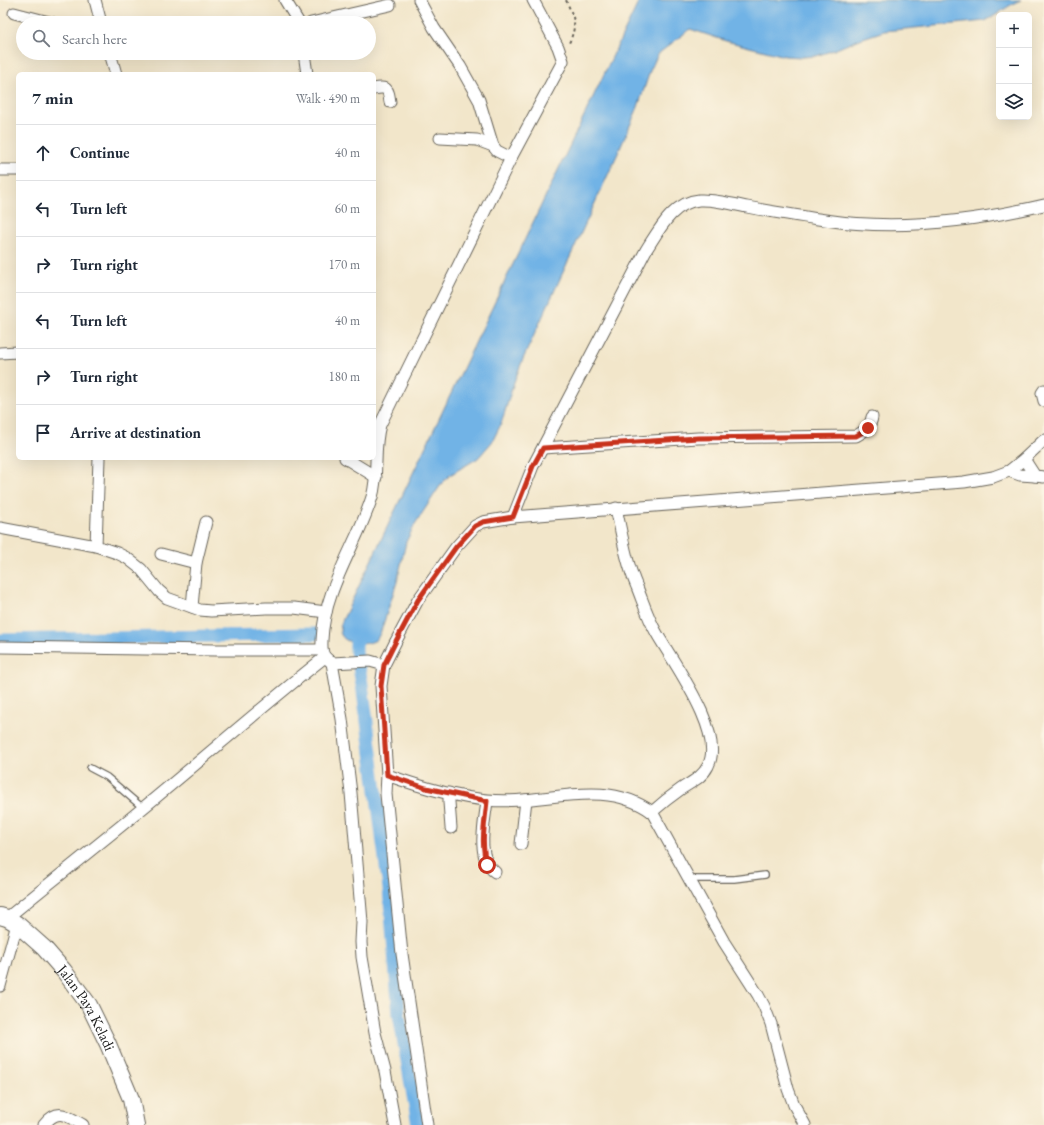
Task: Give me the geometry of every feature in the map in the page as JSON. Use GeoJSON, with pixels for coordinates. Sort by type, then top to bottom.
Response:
{"type":"FeatureCollection","features":[{"type":"Feature","properties":{"kind":"main road","name":"Jalan Paya Keladi"},"geometry":{"type":"LineString","coordinates":[[8,920],[44,948],[64,971],[89,1005],[108,1044],[131,1099],[136,1125]]}},
{"type":"Feature","properties":{"kind":"street"},"geometry":{"type":"LineString","coordinates":[[95,0],[99,16]]}},
{"type":"Feature","properties":{"kind":"street"},"geometry":{"type":"LineString","coordinates":[[285,0],[295,16]]}},
{"type":"Feature","properties":{"kind":"street"},"geometry":{"type":"LineString","coordinates":[[419,0],[434,28],[460,66],[479,100],[493,146],[497,151],[511,158]]}},
{"type":"Feature","properties":{"kind":"street"},"geometry":{"type":"LineString","coordinates":[[395,1125],[385,1071],[375,1033],[362,957],[362,922],[351,793],[342,720],[331,658],[323,624],[332,591],[372,496],[376,476],[377,436],[380,426],[511,158],[563,61],[558,47],[533,0]]}},
{"type":"Feature","properties":{"kind":"street"},"geometry":{"type":"LineString","coordinates":[[342,16],[390,5]]}},
{"type":"Feature","properties":{"kind":"street"},"geometry":{"type":"LineString","coordinates":[[14,14],[23,16]]}},
{"type":"Feature","properties":{"kind":"street"},"geometry":{"type":"LineString","coordinates":[[112,60],[115,72]]}},
{"type":"Feature","properties":{"kind":"street"},"geometry":{"type":"LineString","coordinates":[[305,60],[307,72]]}},
{"type":"Feature","properties":{"kind":"street"},"geometry":{"type":"LineString","coordinates":[[376,88],[382,87],[386,89],[388,91],[390,102]]}},
{"type":"Feature","properties":{"kind":"street"},"geometry":{"type":"LineString","coordinates":[[440,138],[477,140],[493,146]]}},
{"type":"Feature","properties":{"kind":"street"},"geometry":{"type":"LineString","coordinates":[[0,170],[16,170]]}},
{"type":"Feature","properties":{"kind":"street"},"geometry":{"type":"LineString","coordinates":[[513,517],[533,466],[646,250],[674,211],[685,204],[699,200],[720,202],[771,212],[827,220],[861,224],[894,225],[968,220],[1044,205]]}},
{"type":"Feature","properties":{"kind":"street"},"geometry":{"type":"LineString","coordinates":[[0,353],[16,352]]}},
{"type":"Feature","properties":{"kind":"street"},"geometry":{"type":"LineString","coordinates":[[1044,390],[1042,393],[1044,401]]}},
{"type":"Feature","properties":{"kind":"street"},"geometry":{"type":"LineString","coordinates":[[543,448],[698,438],[856,436],[868,428],[872,417]]}},
{"type":"Feature","properties":{"kind":"street"},"geometry":{"type":"LineString","coordinates":[[428,1125],[402,954],[387,802],[387,775],[381,697],[384,665],[418,600],[456,547],[475,526],[483,522],[513,517],[964,482],[993,477],[1009,471],[1044,440]]}},
{"type":"Feature","properties":{"kind":"street"},"geometry":{"type":"LineString","coordinates":[[1024,459],[1039,477]]}},
{"type":"Feature","properties":{"kind":"street"},"geometry":{"type":"LineString","coordinates":[[96,546],[99,460]]}},
{"type":"Feature","properties":{"kind":"street"},"geometry":{"type":"LineString","coordinates":[[348,460],[376,476]]}},
{"type":"Feature","properties":{"kind":"street"},"geometry":{"type":"LineString","coordinates":[[1009,471],[1020,475],[1039,477]]}},
{"type":"Feature","properties":{"kind":"street"},"geometry":{"type":"LineString","coordinates":[[616,508],[626,559],[636,586],[655,630],[689,686],[709,732],[711,745],[709,766],[701,776],[675,793],[652,812]]}},
{"type":"Feature","properties":{"kind":"street"},"geometry":{"type":"LineString","coordinates":[[192,607],[196,563],[206,522]]}},
{"type":"Feature","properties":{"kind":"street"},"geometry":{"type":"LineString","coordinates":[[0,528],[96,546],[117,553],[142,569],[159,591],[168,598],[192,607],[211,611],[294,608],[326,612]]}},
{"type":"Feature","properties":{"kind":"street"},"geometry":{"type":"LineString","coordinates":[[161,554],[196,563]]}},
{"type":"Feature","properties":{"kind":"street"},"geometry":{"type":"LineString","coordinates":[[0,647],[217,650],[370,661],[384,665]]}},
{"type":"Feature","properties":{"kind":"street"},"geometry":{"type":"LineString","coordinates":[[0,986],[8,920],[59,875],[221,744],[271,700],[331,658]]}},
{"type":"Feature","properties":{"kind":"street"},"geometry":{"type":"LineString","coordinates":[[387,775],[419,786],[487,801],[526,800],[591,793],[609,794],[622,796],[641,804],[652,812],[724,942],[764,1006],[771,1024],[788,1089],[794,1105],[806,1125]]}},
{"type":"Feature","properties":{"kind":"street"},"geometry":{"type":"LineString","coordinates":[[449,793],[451,828]]}},
{"type":"Feature","properties":{"kind":"street"},"geometry":{"type":"LineString","coordinates":[[521,844],[526,800]]}},
{"type":"Feature","properties":{"kind":"street"},"geometry":{"type":"LineString","coordinates":[[487,801],[483,841],[484,850],[487,865],[495,872]]}},
{"type":"Feature","properties":{"kind":"street"},"geometry":{"type":"LineString","coordinates":[[44,1125],[51,1118],[62,1114],[83,1125]]}},
{"type":"Feature","properties":{"kind":"lane"},"geometry":{"type":"LineString","coordinates":[[90,768],[106,777],[143,808]]}},
{"type":"Feature","properties":{"kind":"lane"},"geometry":{"type":"LineString","coordinates":[[690,879],[734,879],[765,875]]}},
{"type":"Feature","properties":{"kind":"path"},"geometry":{"type":"LineString","coordinates":[[563,61],[575,25],[566,0]]}},
{"type":"Feature","properties":{"kind":"water"},"geometry":{"type":"Polygon","coordinates":[[[637,0],[1021,0],[1001,12],[996,12],[996,15],[985,21],[884,31],[816,56],[785,56],[726,41],[690,29],[658,54],[650,71],[638,107],[618,153],[523,359],[501,424],[492,442],[478,458],[450,475],[442,483],[415,524],[406,542],[397,582],[377,639],[373,642],[361,644],[349,642],[341,635],[341,624],[639,1],[637,0]]]}},
{"type":"Feature","properties":{"kind":"waterway"},"geometry":{"type":"LineString","coordinates":[[363,627],[356,643],[356,651],[362,684],[389,889],[399,1015],[418,1125]]}},
{"type":"Feature","properties":{"kind":"waterway"},"geometry":{"type":"LineString","coordinates":[[0,640],[315,634]]}},
{"type":"Feature","properties":{"kind":"route"},"geometry":{"type":"LineString","coordinates":[[487,865],[484,857],[483,841],[487,801],[426,788],[387,775],[381,697],[384,665],[418,600],[456,547],[475,526],[483,522],[513,517],[533,466],[543,448],[698,438],[856,436],[868,428]]}}]}
